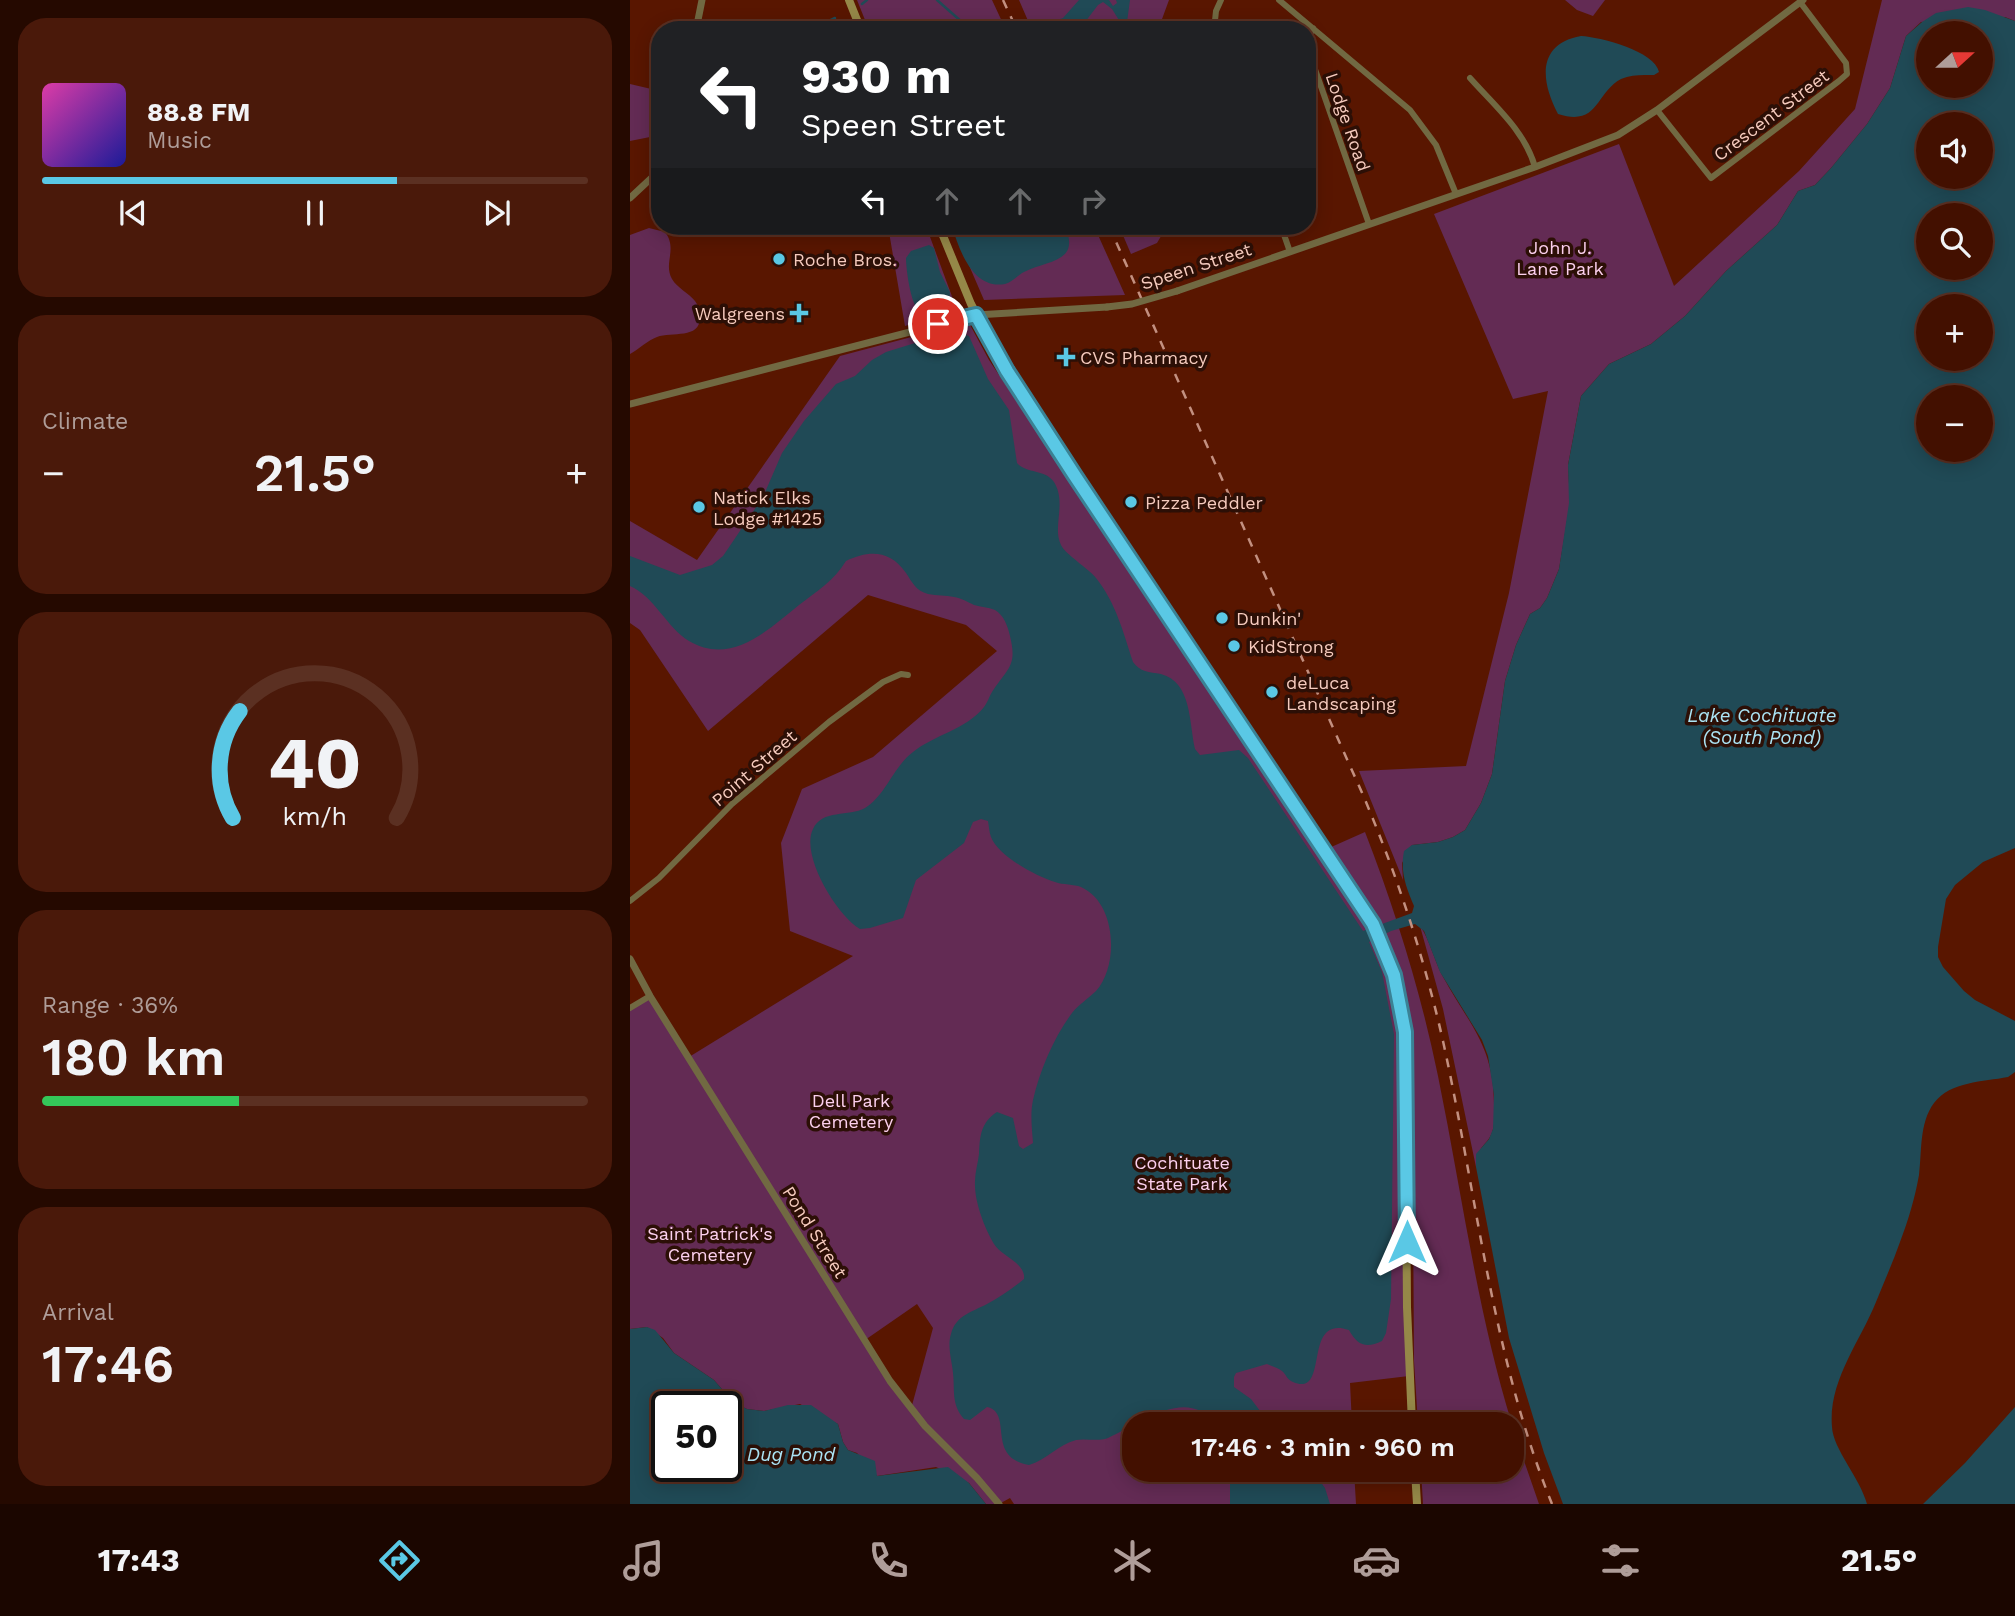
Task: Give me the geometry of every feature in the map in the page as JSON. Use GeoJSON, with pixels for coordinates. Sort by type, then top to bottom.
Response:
{"type":"FeatureCollection","features":[{"type":"Feature","properties":{"kind":"main road"},"geometry":{"type":"LineString","coordinates":[[849,0],[857,21]]}},
{"type":"Feature","properties":{"kind":"main road"},"geometry":{"type":"LineString","coordinates":[[943,235],[976,315],[1007,371],[1373,924],[1380,939],[1398,989],[1405,1032],[1407,1307],[1411,1412]]}},
{"type":"Feature","properties":{"kind":"main road"},"geometry":{"type":"LineString","coordinates":[[1416,1482],[1417,1504]]}},
{"type":"Feature","properties":{"kind":"street"},"geometry":{"type":"LineString","coordinates":[[698,21],[702,0]]}},
{"type":"Feature","properties":{"kind":"street"},"geometry":{"type":"LineString","coordinates":[[1215,21],[1221,0]]}},
{"type":"Feature","properties":{"kind":"street"},"geometry":{"type":"LineString","coordinates":[[1279,0],[1304,21]]}},
{"type":"Feature","properties":{"kind":"street","name":"Speen Street"},"geometry":{"type":"LineString","coordinates":[[630,404],[976,315],[1107,307],[1177,291],[1535,167],[1618,135],[1657,110],[1801,1]]}},
{"type":"Feature","properties":{"kind":"street","name":"Crescent Street"},"geometry":{"type":"LineString","coordinates":[[1657,110],[1711,178],[1847,74],[1846,63],[1801,1]]}},
{"type":"Feature","properties":{"kind":"street"},"geometry":{"type":"LineString","coordinates":[[1316,31],[1410,110],[1436,145],[1456,194]]}},
{"type":"Feature","properties":{"kind":"street","name":"Lodge Road"},"geometry":{"type":"LineString","coordinates":[[1316,72],[1370,224]]}},
{"type":"Feature","properties":{"kind":"street"},"geometry":{"type":"LineString","coordinates":[[1470,79],[1518,133],[1530,152],[1535,167]]}},
{"type":"Feature","properties":{"kind":"street"},"geometry":{"type":"LineString","coordinates":[[630,198],[651,178]]}},
{"type":"Feature","properties":{"kind":"street"},"geometry":{"type":"LineString","coordinates":[[1284,235],[1290,252]]}},
{"type":"Feature","properties":{"kind":"street","name":"Point Street"},"geometry":{"type":"LineString","coordinates":[[630,901],[659,878],[732,804],[829,722],[883,682],[901,674],[908,675]]}},
{"type":"Feature","properties":{"kind":"street","name":"Pond Street"},"geometry":{"type":"LineString","coordinates":[[630,959],[650,996],[890,1381],[925,1426],[999,1504]]}},
{"type":"Feature","properties":{"kind":"street"},"geometry":{"type":"LineString","coordinates":[[630,1008],[650,996]]}},
{"type":"Feature","properties":{"kind":"green space"},"geometry":{"type":"Polygon","coordinates":[[[857,0],[992,0],[1002,21],[865,21],[857,0]]]}},
{"type":"Feature","properties":{"kind":"green space"},"geometry":{"type":"Polygon","coordinates":[[[1019,0],[1169,0],[1161,21],[1028,21],[1019,0]]]}},
{"type":"Feature","properties":{"kind":"green space"},"geometry":{"type":"Polygon","coordinates":[[[1565,0],[1605,0],[1593,16],[1577,10],[1565,0]]]}},
{"type":"Feature","properties":{"kind":"green space","name":"John J. Lane Park"},"geometry":{"type":"Polygon","coordinates":[[[1882,0],[2015,0],[2015,21],[2005,17],[1916,21],[1916,27],[1906,36],[1890,88],[1867,124],[1831,168],[1815,185],[1798,191],[1777,225],[1726,271],[1685,316],[1651,344],[1609,364],[1581,396],[1568,465],[1570,503],[1559,569],[1547,598],[1540,608],[1530,614],[1516,645],[1505,681],[1492,774],[1481,803],[1465,830],[1438,842],[1412,845],[1402,863],[1403,880],[1359,771],[1466,766],[1509,593],[1548,391],[1513,399],[1434,214],[1619,144],[1674,286],[1799,171],[1855,109],[1882,0]]]}},
{"type":"Feature","properties":{"kind":"green space"},"geometry":{"type":"Polygon","coordinates":[[[630,84],[651,89],[651,137],[630,141],[630,84]]]}},
{"type":"Feature","properties":{"kind":"green space"},"geometry":{"type":"Polygon","coordinates":[[[649,228],[651,235],[667,235],[671,250],[669,267],[672,279],[697,304],[700,314],[699,324],[691,332],[654,338],[630,354],[630,235],[649,228]]]}},
{"type":"Feature","properties":{"kind":"green space"},"geometry":{"type":"Polygon","coordinates":[[[890,235],[929,235],[957,310],[905,326],[890,235]]]}},
{"type":"Feature","properties":{"kind":"green space"},"geometry":{"type":"Polygon","coordinates":[[[956,235],[1098,235],[1125,295],[984,300],[956,235]]]}},
{"type":"Feature","properties":{"kind":"green space"},"geometry":{"type":"Polygon","coordinates":[[[1123,235],[1162,235],[1157,243],[1131,254],[1123,235]]]}},
{"type":"Feature","properties":{"kind":"green space","name":"Cochituate State Park"},"geometry":{"type":"Polygon","coordinates":[[[969,323],[989,360],[1342,888],[1377,934],[1403,1013],[1409,1376],[1350,1383],[1351,1412],[1122,1412],[1122,1482],[1355,1482],[1356,1504],[1014,1504],[1010,1498],[999,1504],[986,1504],[969,1483],[936,1467],[877,1476],[857,1453],[848,1450],[838,1424],[800,1404],[764,1411],[747,1409],[742,1407],[742,1391],[724,1391],[714,1380],[674,1353],[663,1338],[647,1327],[630,1329],[630,1008],[650,996],[689,1057],[853,956],[790,931],[781,843],[802,789],[873,757],[997,651],[966,625],[868,595],[708,731],[640,630],[630,623],[630,521],[697,560],[840,356],[969,323]],[[917,1304],[865,1340],[911,1409],[933,1328],[917,1304]]]}},
{"type":"Feature","properties":{"kind":"green space"},"geometry":{"type":"Polygon","coordinates":[[[1365,832],[1397,922],[1424,1014],[1489,1338],[1509,1412],[1417,1412],[1414,1361],[1412,1050],[1407,999],[1400,969],[1387,936],[1329,848],[1365,832]]]}},
{"type":"Feature","properties":{"kind":"green space"},"geometry":{"type":"Polygon","coordinates":[[[1420,926],[1442,975],[1478,1037],[1490,1068],[1494,1124],[1489,1139],[1479,1153],[1476,1167],[1443,1009],[1420,926]]]}},
{"type":"Feature","properties":{"kind":"green space"},"geometry":{"type":"Polygon","coordinates":[[[1524,1461],[1539,1504],[1423,1504],[1422,1482],[1524,1482],[1524,1461]]]}},
{"type":"Feature","properties":{"kind":"water"},"geometry":{"type":"Polygon","coordinates":[[[1079,0],[1109,0],[1113,6],[1117,3],[1116,0],[1130,0],[1127,21],[1120,21],[1112,9],[1103,2],[1086,21],[1054,21],[1063,18],[1079,0]]]}},
{"type":"Feature","properties":{"kind":"water","name":"Lake Cochituate (South Pond)"},"geometry":{"type":"Polygon","coordinates":[[[1968,7],[2015,21],[2015,848],[1983,862],[1955,885],[1946,899],[1938,957],[1943,967],[1964,991],[1975,1000],[2015,1021],[2015,1072],[2008,1077],[1949,1090],[1934,1103],[1926,1119],[1919,1175],[1908,1218],[1876,1302],[1846,1362],[1832,1410],[1832,1427],[1837,1445],[1867,1504],[1563,1504],[1544,1453],[1509,1338],[1476,1167],[1476,1154],[1489,1139],[1493,1129],[1494,1095],[1488,1056],[1482,1040],[1440,972],[1424,931],[1415,924],[1391,931],[1369,942],[1382,972],[1394,1034],[1391,1299],[1386,1333],[1382,1341],[1371,1345],[1362,1344],[1349,1330],[1334,1328],[1325,1334],[1311,1378],[1304,1384],[1291,1381],[1282,1371],[1267,1364],[1236,1373],[1234,1387],[1251,1399],[1261,1412],[1201,1412],[1191,1408],[1177,1408],[1162,1412],[1122,1412],[1122,1431],[1108,1438],[1070,1442],[1029,1465],[1016,1460],[1003,1445],[999,1417],[995,1411],[987,1407],[970,1420],[964,1419],[954,1397],[949,1343],[953,1328],[965,1315],[997,1298],[1024,1279],[1021,1268],[994,1244],[980,1214],[975,1181],[981,1136],[987,1121],[997,1112],[1013,1118],[1019,1146],[1023,1149],[1033,1143],[1033,1100],[1048,1054],[1065,1022],[1096,991],[1108,966],[1111,936],[1108,920],[1093,895],[1081,887],[1058,883],[1029,871],[1001,851],[990,835],[988,821],[981,819],[973,822],[964,843],[916,880],[903,918],[860,929],[841,912],[823,884],[816,869],[810,840],[817,823],[829,816],[865,808],[879,796],[900,765],[913,752],[977,715],[1012,660],[1007,625],[995,610],[957,598],[920,591],[900,565],[886,556],[871,554],[846,561],[825,585],[775,625],[748,642],[720,649],[705,648],[681,635],[647,597],[630,586],[630,556],[680,575],[712,565],[723,556],[763,497],[782,453],[804,421],[836,384],[855,376],[872,360],[886,352],[954,331],[969,336],[988,379],[1009,410],[1017,463],[1050,478],[1058,490],[1058,531],[1061,545],[1103,588],[1114,608],[1133,662],[1145,671],[1171,678],[1179,685],[1187,705],[1195,749],[1200,755],[1239,750],[1248,758],[1363,931],[1412,913],[1414,906],[1403,873],[1404,851],[1412,845],[1438,842],[1465,830],[1481,803],[1492,774],[1505,681],[1516,645],[1530,614],[1540,608],[1547,598],[1559,569],[1569,503],[1568,465],[1581,396],[1609,364],[1651,344],[1685,316],[1726,271],[1777,225],[1798,191],[1815,185],[1831,168],[1867,124],[1890,88],[1906,36],[1916,27],[1916,98],[1993,98],[1993,21],[1924,21],[1936,13],[1968,7]]]}},
{"type":"Feature","properties":{"kind":"water"},"geometry":{"type":"Polygon","coordinates":[[[1581,36],[1626,46],[1648,58],[1659,72],[1621,79],[1606,92],[1595,107],[1581,116],[1558,114],[1548,89],[1546,66],[1556,47],[1566,40],[1581,36]]]}},
{"type":"Feature","properties":{"kind":"water"},"geometry":{"type":"Polygon","coordinates":[[[955,235],[1068,235],[1069,238],[1069,247],[1065,254],[1024,272],[1005,284],[984,281],[976,275],[955,235]]]}},
{"type":"Feature","properties":{"kind":"water"},"geometry":{"type":"Polygon","coordinates":[[[929,245],[934,248],[940,272],[950,292],[949,304],[945,310],[922,313],[912,297],[906,258],[911,251],[929,245]]]}},
{"type":"Feature","properties":{"kind":"water","name":"Dug Pond"},"geometry":{"type":"Polygon","coordinates":[[[647,1327],[655,1330],[674,1353],[714,1380],[724,1391],[651,1391],[651,1482],[742,1482],[742,1407],[764,1411],[788,1405],[811,1405],[838,1424],[848,1450],[875,1461],[877,1476],[948,1467],[969,1483],[986,1504],[630,1504],[630,1329],[647,1327]]]}},
{"type":"Feature","properties":{"kind":"water"},"geometry":{"type":"Polygon","coordinates":[[[2015,1407],[2015,1504],[1923,1504],[1965,1463],[2015,1407]]]}},
{"type":"Feature","properties":{"kind":"water"},"geometry":{"type":"Polygon","coordinates":[[[1230,1482],[1321,1482],[1330,1504],[1230,1504],[1230,1482]]]}},
{"type":"Feature","properties":{"kind":"waterway"},"geometry":{"type":"LineString","coordinates":[[862,4],[867,0]]}},
{"type":"Feature","properties":{"kind":"waterway"},"geometry":{"type":"LineString","coordinates":[[937,0],[961,21]]}},
{"type":"Feature","properties":{"kind":"waterway"},"geometry":{"type":"LineString","coordinates":[[829,21],[835,18]]}},
{"type":"Feature","properties":{"kind":"railway"},"geometry":{"type":"LineString","coordinates":[[1003,0],[1013,21]]}},
{"type":"Feature","properties":{"kind":"railway"},"geometry":{"type":"LineString","coordinates":[[1113,235],[1363,795],[1398,886],[1418,947],[1443,1041],[1488,1275],[1514,1391],[1552,1504]]}},
{"type":"Feature","properties":{"kind":"place","name":"Roche Bros."},"geometry":{"type":"Point","coordinates":[779,259]}},
{"type":"Feature","properties":{"kind":"place","name":"Walgreens"},"geometry":{"type":"Point","coordinates":[799,313]}},
{"type":"Feature","properties":{"kind":"place","name":"CVS Pharmacy"},"geometry":{"type":"Point","coordinates":[1066,357]}},
{"type":"Feature","properties":{"kind":"place","name":"Pizza Peddler"},"geometry":{"type":"Point","coordinates":[1131,502]}},
{"type":"Feature","properties":{"kind":"place","name":"Natick Elks Lodge #1425"},"geometry":{"type":"Point","coordinates":[699,507]}},
{"type":"Feature","properties":{"kind":"place","name":"Dunkin'"},"geometry":{"type":"Point","coordinates":[1222,618]}},
{"type":"Feature","properties":{"kind":"place","name":"KidStrong"},"geometry":{"type":"Point","coordinates":[1234,646]}},
{"type":"Feature","properties":{"kind":"place","name":"deLuca Landscaping"},"geometry":{"type":"Point","coordinates":[1272,692]}},
{"type":"Feature","properties":{"kind":"route"},"geometry":{"type":"LineString","coordinates":[[938,324],[976,315],[1007,371],[1075,476],[1373,924],[1390,960],[1403,1013],[1406,1056],[1407,1242]]}},
{"type":"Feature","properties":{"kind":"park label","name":"Dell Park Cemetery"},"geometry":{"type":"Point","coordinates":[851,1110]}},
{"type":"Feature","properties":{"kind":"park label","name":"Saint Patrick's Cemetery"},"geometry":{"type":"Point","coordinates":[710,1243]}}]}
